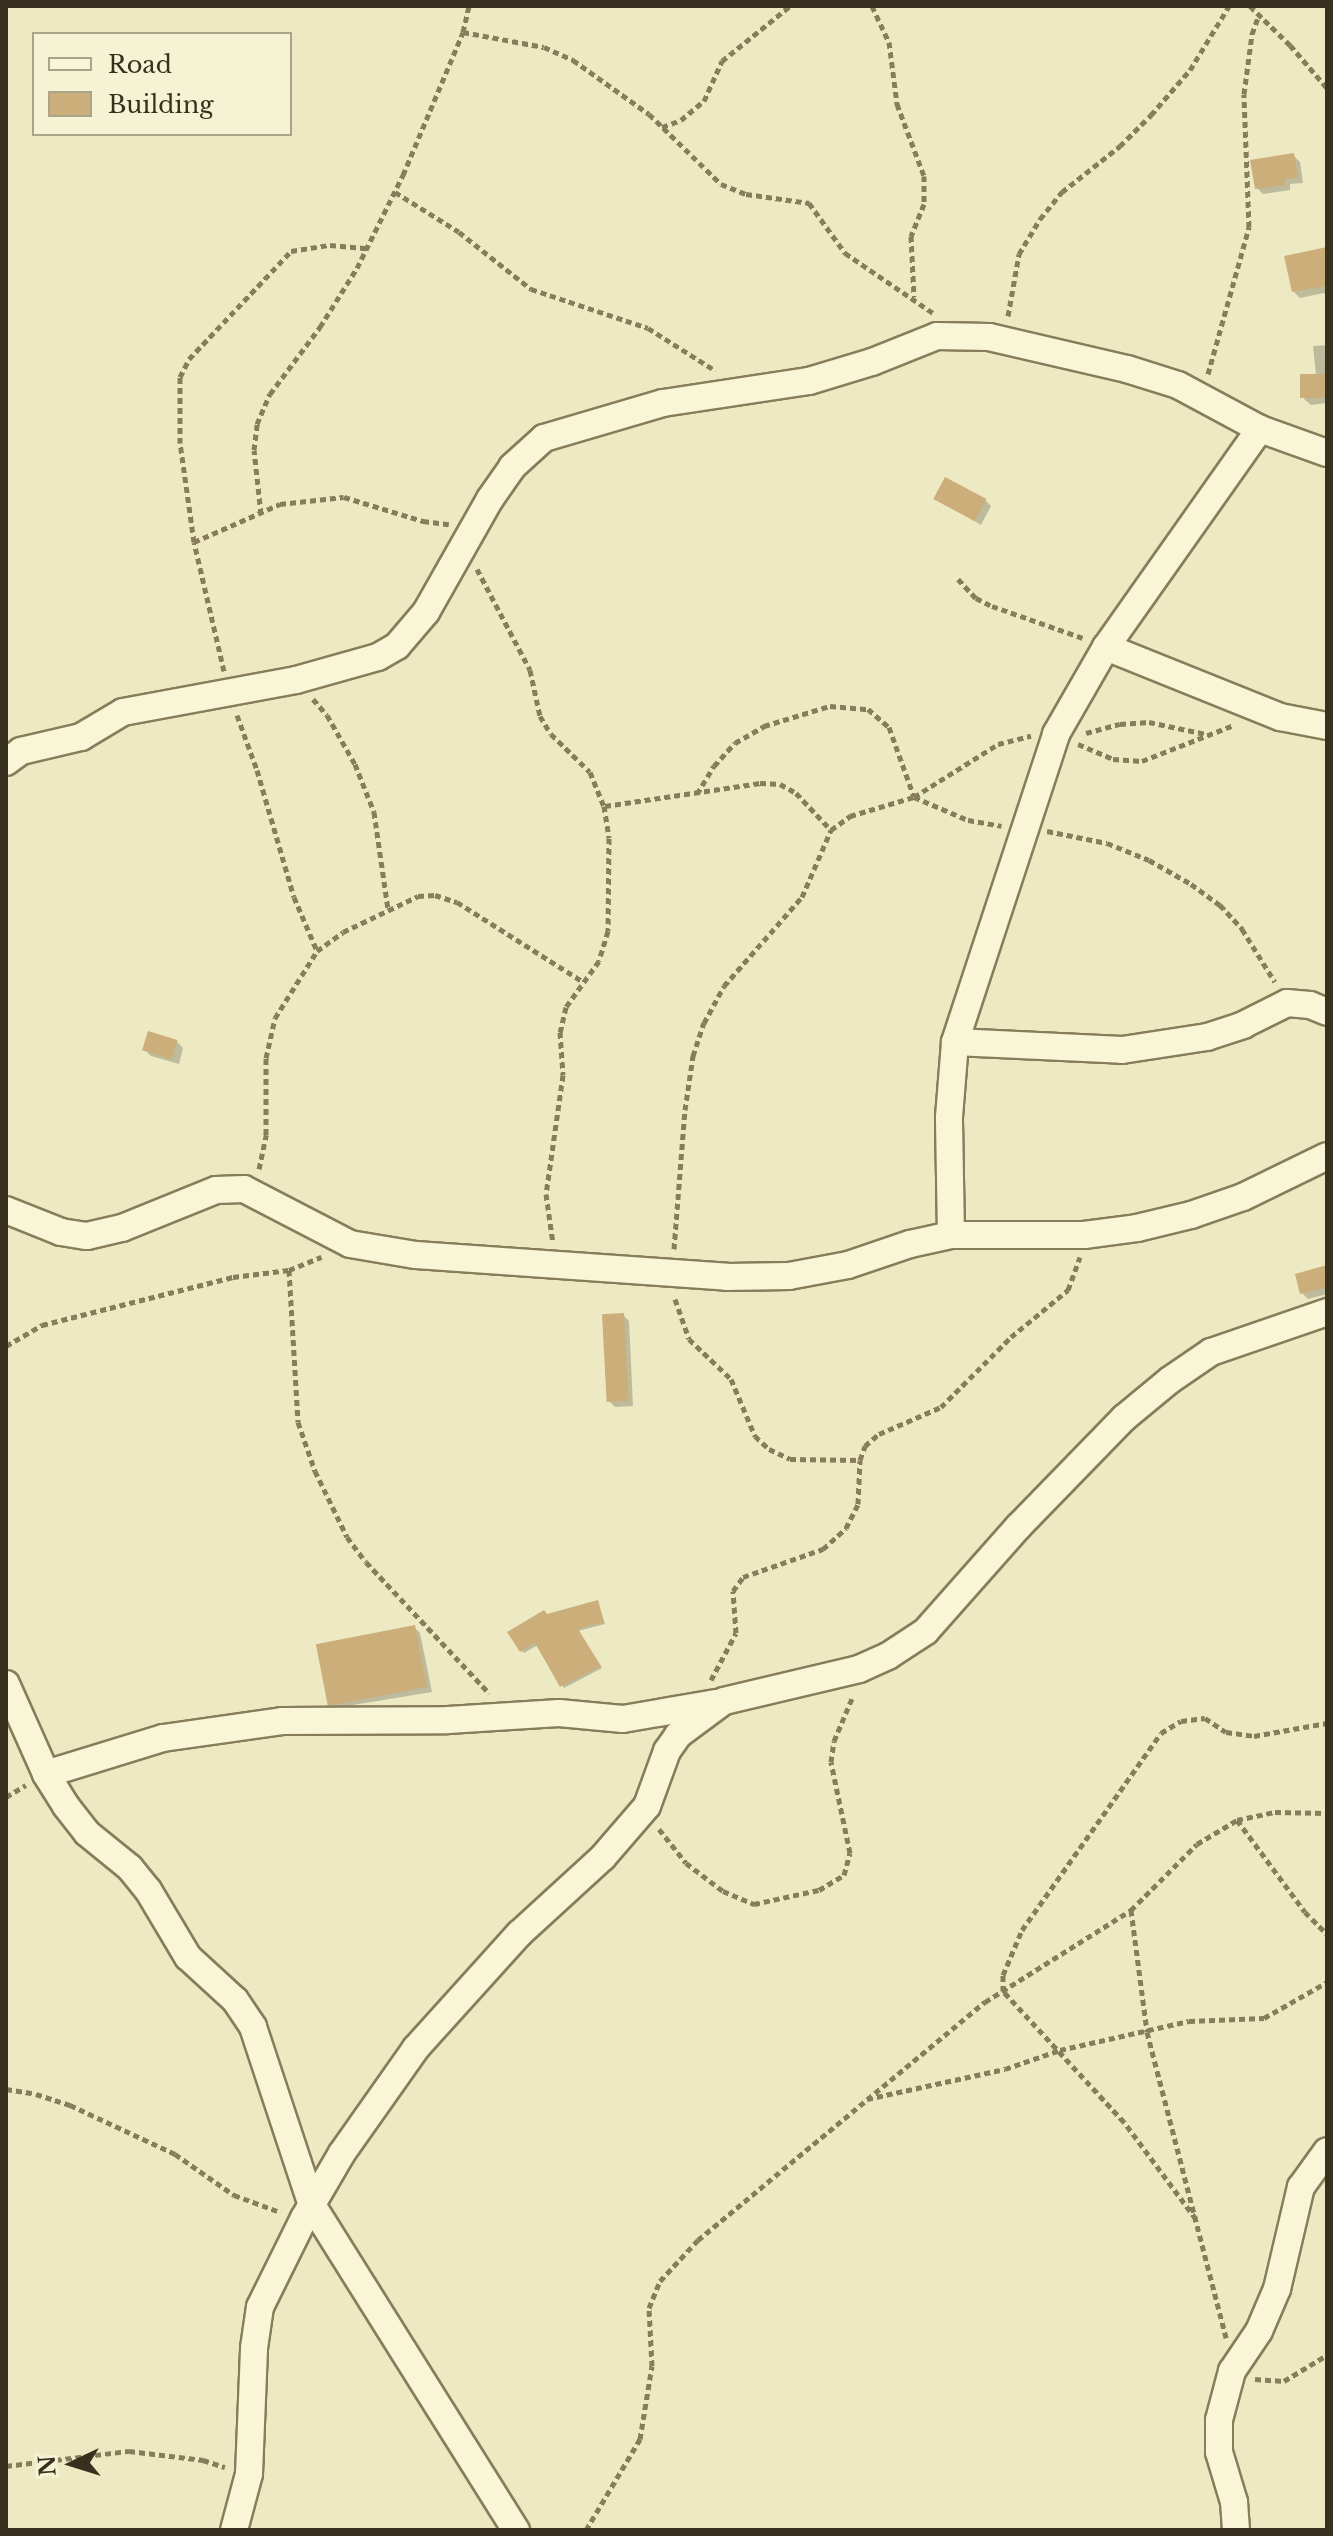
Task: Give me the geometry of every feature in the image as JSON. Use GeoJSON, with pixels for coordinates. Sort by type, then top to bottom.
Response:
{"type":"FeatureCollection","features":[{"type":"Feature","properties":{"kind":"street"},"geometry":{"type":"LineString","coordinates":[[6,762],[21,751],[81,737],[123,712],[296,680],[378,657],[397,646],[426,612],[512,467],[544,438],[663,403],[809,381],[872,362],[915,343],[951,334],[1008,340],[1127,369],[1178,385],[1260,429],[1327,453]]}},
{"type":"Feature","properties":{"kind":"street"},"geometry":{"type":"LineString","coordinates":[[951,1235],[949,1117],[955,1042],[1056,734],[1106,647],[1260,429]]}},
{"type":"Feature","properties":{"kind":"street"},"geometry":{"type":"LineString","coordinates":[[1106,647],[1280,717],[1327,726]]}},
{"type":"Feature","properties":{"kind":"street"},"geometry":{"type":"LineString","coordinates":[[955,1042],[1095,1049],[1167,1045],[1243,1025],[1287,1003],[1310,1005],[1327,1012]]}},
{"type":"Feature","properties":{"kind":"street"},"geometry":{"type":"LineString","coordinates":[[6,1210],[61,1232],[87,1236],[122,1228],[216,1190],[244,1189],[350,1244],[416,1255],[673,1273],[789,1276],[848,1265],[910,1244],[951,1235],[1084,1235],[1137,1228],[1191,1215],[1243,1197],[1327,1156]]}},
{"type":"Feature","properties":{"kind":"street"},"geometry":{"type":"LineString","coordinates":[[46,1774],[122,1748],[210,1730],[282,1721],[559,1713],[623,1719],[715,1703],[859,1669],[888,1656],[926,1631],[1018,1527],[1124,1418],[1170,1380],[1211,1352],[1254,1334],[1327,1312]]}},
{"type":"Feature","properties":{"kind":"street"},"geometry":{"type":"LineString","coordinates":[[6,1684],[46,1774],[87,1833],[130,1868],[148,1890],[188,1957],[235,2000],[253,2027],[308,2212],[516,2530]]}},
{"type":"Feature","properties":{"kind":"street"},"geometry":{"type":"LineString","coordinates":[[234,2530],[249,2474],[254,2348],[260,2307],[342,2153],[416,2048],[519,1934],[603,1857],[647,1806],[667,1751],[678,1735],[715,1703]]}},
{"type":"Feature","properties":{"kind":"street"},"geometry":{"type":"LineString","coordinates":[[1236,2530],[1234,2502],[1219,2452],[1219,2420],[1232,2371],[1259,2331],[1277,2289],[1301,2187],[1327,2151]]}},
{"type":"Feature","properties":{"kind":"path"},"geometry":{"type":"LineString","coordinates":[[261,514],[254,450],[257,424],[270,394],[320,327],[367,248],[395,192],[463,32],[469,6]]}},
{"type":"Feature","properties":{"kind":"path"},"geometry":{"type":"LineString","coordinates":[[662,127],[681,120],[704,101],[722,61],[790,6]]}},
{"type":"Feature","properties":{"kind":"path"},"geometry":{"type":"LineString","coordinates":[[872,6],[889,42],[897,104],[924,176],[924,204],[911,236],[914,297]]}},
{"type":"Feature","properties":{"kind":"path"},"geometry":{"type":"LineString","coordinates":[[1008,340],[1008,301],[1016,264],[1040,219],[1062,192],[1120,146],[1151,115],[1190,70],[1229,6]]}},
{"type":"Feature","properties":{"kind":"path"},"geometry":{"type":"LineString","coordinates":[[1250,6],[1327,88]]}},
{"type":"Feature","properties":{"kind":"path"},"geometry":{"type":"LineString","coordinates":[[1200,397],[1224,328],[1249,227],[1244,94],[1252,34],[1259,15]]}},
{"type":"Feature","properties":{"kind":"path"},"geometry":{"type":"LineString","coordinates":[[463,32],[544,47],[573,60],[662,127],[721,184],[746,194],[809,203],[845,253],[914,297],[951,334]]}},
{"type":"Feature","properties":{"kind":"path"},"geometry":{"type":"LineString","coordinates":[[395,192],[459,232],[531,289],[648,328],[680,345],[744,390]]}},
{"type":"Feature","properties":{"kind":"path"},"geometry":{"type":"LineString","coordinates":[[317,951],[294,897],[257,770],[229,694],[194,542],[178,405],[180,377],[189,359],[291,251],[330,245],[367,248]]}},
{"type":"Feature","properties":{"kind":"path"},"geometry":{"type":"LineString","coordinates":[[194,542],[280,504],[344,497],[469,536],[530,670],[540,716],[551,734],[590,772],[604,806],[609,838],[608,931],[599,961],[566,1007],[560,1032],[561,1099],[546,1194],[548,1224],[564,1265]]}},
{"type":"Feature","properties":{"kind":"path"},"geometry":{"type":"LineString","coordinates":[[958,579],[976,598],[992,606],[1106,647]]}},
{"type":"Feature","properties":{"kind":"path"},"geometry":{"type":"LineString","coordinates":[[296,680],[327,715],[360,776],[374,812],[388,909]]}},
{"type":"Feature","properties":{"kind":"path"},"geometry":{"type":"LineString","coordinates":[[697,794],[714,766],[735,743],[764,726],[830,706],[868,709],[889,727],[914,797],[968,820],[1072,834],[1107,843],[1149,860],[1220,905],[1242,929],[1287,1003]]}},
{"type":"Feature","properties":{"kind":"path"},"geometry":{"type":"LineString","coordinates":[[1206,734],[1149,722],[1120,724],[1069,739],[1113,759],[1142,761],[1236,725]]}},
{"type":"Feature","properties":{"kind":"path"},"geometry":{"type":"LineString","coordinates":[[860,1460],[790,1459],[769,1449],[755,1436],[731,1379],[689,1339],[676,1308],[673,1273],[685,1110],[693,1056],[704,1023],[724,986],[802,897],[831,830],[850,816],[914,797],[998,744],[1056,734]]}},
{"type":"Feature","properties":{"kind":"path"},"geometry":{"type":"LineString","coordinates":[[604,806],[760,783],[780,784],[796,793],[831,830]]}},
{"type":"Feature","properties":{"kind":"path"},"geometry":{"type":"LineString","coordinates":[[244,1189],[262,1162],[266,1058],[275,1018],[317,951],[388,909],[418,896],[435,895],[457,902],[582,981]]}},
{"type":"Feature","properties":{"kind":"path"},"geometry":{"type":"LineString","coordinates":[[715,1703],[715,1666],[736,1633],[733,1591],[743,1577],[823,1549],[846,1528],[858,1504],[860,1460],[865,1446],[879,1434],[941,1407],[1011,1337],[1068,1290],[1084,1235]]}},
{"type":"Feature","properties":{"kind":"path"},"geometry":{"type":"LineString","coordinates":[[6,1346],[42,1325],[233,1277],[289,1270],[350,1244]]}},
{"type":"Feature","properties":{"kind":"path"},"geometry":{"type":"LineString","coordinates":[[289,1270],[298,1422],[315,1471],[347,1537],[508,1716]]}},
{"type":"Feature","properties":{"kind":"path"},"geometry":{"type":"LineString","coordinates":[[647,1806],[662,1836],[686,1863],[723,1891],[754,1904],[819,1890],[844,1875],[850,1853],[831,1762],[834,1741],[852,1702],[859,1669]]}},
{"type":"Feature","properties":{"kind":"path"},"geometry":{"type":"LineString","coordinates":[[1003,1991],[1008,1957],[1022,1930],[1161,1733],[1181,1721],[1205,1718],[1226,1732],[1254,1736],[1327,1723]]}},
{"type":"Feature","properties":{"kind":"path"},"geometry":{"type":"LineString","coordinates":[[586,2530],[640,2439],[652,2366],[649,2308],[660,2281],[737,2204],[863,2100],[1003,1991],[1131,1910],[1197,1844],[1237,1820],[1275,1812],[1327,1813]]}},
{"type":"Feature","properties":{"kind":"path"},"geometry":{"type":"LineString","coordinates":[[1237,1820],[1305,1912],[1327,1934]]}},
{"type":"Feature","properties":{"kind":"path"},"geometry":{"type":"LineString","coordinates":[[1131,1910],[1147,2032],[1232,2371],[1258,2380],[1284,2381],[1327,2355]]}},
{"type":"Feature","properties":{"kind":"path"},"geometry":{"type":"LineString","coordinates":[[863,2100],[1005,2069],[1060,2050],[1189,2021],[1264,2018],[1327,1982]]}},
{"type":"Feature","properties":{"kind":"path"},"geometry":{"type":"LineString","coordinates":[[1003,1991],[1124,2122],[1196,2219]]}},
{"type":"Feature","properties":{"kind":"path"},"geometry":{"type":"LineString","coordinates":[[6,2089],[36,2094],[70,2105],[175,2154],[234,2195],[263,2208],[308,2212]]}},
{"type":"Feature","properties":{"kind":"path"},"geometry":{"type":"LineString","coordinates":[[6,2466],[129,2451],[203,2460],[249,2474]]}},
{"type":"Feature","properties":{"kind":"building"},"geometry":{"type":"Polygon","coordinates":[[[1294,153],[1298,177],[1285,179],[1285,185],[1255,189],[1250,160],[1294,153]]]}},
{"type":"Feature","properties":{"kind":"building"},"geometry":{"type":"Polygon","coordinates":[[[1327,247],[1327,286],[1292,292],[1284,256],[1327,247]]]}},
{"type":"Feature","properties":{"kind":"building"},"geometry":{"type":"Polygon","coordinates":[[[1300,374],[1327,374],[1327,398],[1300,398],[1300,374]]]}},
{"type":"Feature","properties":{"kind":"building"},"geometry":{"type":"Polygon","coordinates":[[[945,477],[986,499],[975,521],[933,499],[945,477]]]}},
{"type":"Feature","properties":{"kind":"building"},"geometry":{"type":"Polygon","coordinates":[[[148,1031],[178,1040],[172,1059],[142,1050],[148,1031]]]}},
{"type":"Feature","properties":{"kind":"building"},"geometry":{"type":"Polygon","coordinates":[[[1327,1265],[1327,1287],[1300,1294],[1295,1274],[1327,1265]]]}},
{"type":"Feature","properties":{"kind":"building"},"geometry":{"type":"Polygon","coordinates":[[[624,1313],[629,1401],[607,1402],[602,1314],[624,1313]]]}},
{"type":"Feature","properties":{"kind":"building"},"geometry":{"type":"Polygon","coordinates":[[[598,1600],[604,1622],[578,1629],[601,1666],[560,1687],[535,1643],[520,1652],[507,1632],[544,1610],[547,1614],[598,1600]]]}},
{"type":"Feature","properties":{"kind":"building"},"geometry":{"type":"Polygon","coordinates":[[[415,1625],[427,1687],[328,1706],[316,1644],[415,1625]]]}}]}
